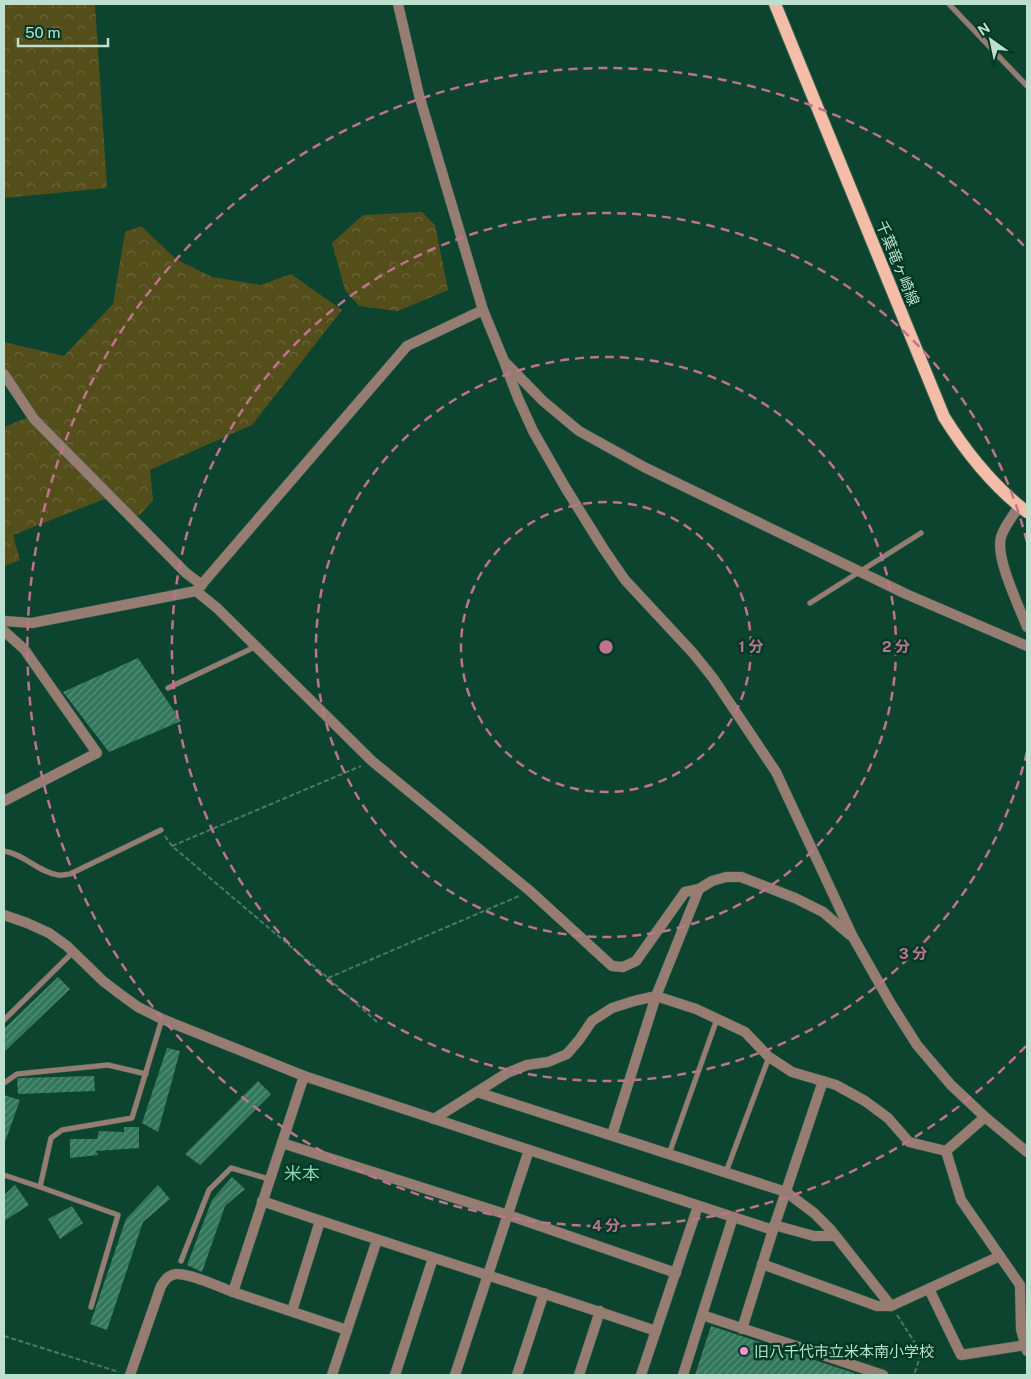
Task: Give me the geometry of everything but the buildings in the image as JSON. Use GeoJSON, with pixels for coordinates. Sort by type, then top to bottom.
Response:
{"type":"FeatureCollection","features":[{"type":"Feature","properties":{"kind":"main road","name":"千葉竜ヶ崎線"},"geometry":{"type":"LineString","coordinates":[[775,4],[944,417],[978,464],[1023,509]]}},
{"type":"Feature","properties":{"kind":"street"},"geometry":{"type":"LineString","coordinates":[[398,4],[419,95],[483,310],[533,431],[565,487],[625,580],[693,653],[713,678],[776,772],[853,937],[916,1045],[951,1085],[984,1117],[1027,1152]]}},
{"type":"Feature","properties":{"kind":"street"},"geometry":{"type":"LineString","coordinates":[[4,621],[32,623],[199,588],[407,346],[483,310]]}},
{"type":"Feature","properties":{"kind":"street"},"geometry":{"type":"LineString","coordinates":[[504,361],[543,401],[579,431],[644,467],[860,572],[1027,646]]}},
{"type":"Feature","properties":{"kind":"street"},"geometry":{"type":"LineString","coordinates":[[4,374],[34,419],[186,573],[216,608],[294,683],[341,732],[372,761],[530,891],[612,966],[623,967],[636,961],[685,892],[700,889],[712,881],[726,877],[741,877],[795,898],[816,909],[853,937]]}},
{"type":"Feature","properties":{"kind":"street"},"geometry":{"type":"LineString","coordinates":[[1023,509],[1001,536],[1000,550],[1002,562],[1027,627]]}},
{"type":"Feature","properties":{"kind":"street"},"geometry":{"type":"LineString","coordinates":[[4,631],[24,649],[97,753],[4,801]]}},
{"type":"Feature","properties":{"kind":"street"},"geometry":{"type":"LineString","coordinates":[[612,1136],[656,996],[700,889]]}},
{"type":"Feature","properties":{"kind":"street"},"geometry":{"type":"LineString","coordinates":[[4,915],[49,933],[74,952],[104,981],[138,1007],[162,1019],[304,1076],[733,1218],[814,1236],[835,1236]]}},
{"type":"Feature","properties":{"kind":"street"},"geometry":{"type":"LineString","coordinates":[[434,1119],[507,1073],[527,1065],[548,1062],[567,1054],[580,1040],[592,1021],[612,1008],[656,996],[696,1009],[745,1032],[769,1057],[792,1072],[836,1085],[865,1101],[888,1118],[909,1142],[946,1150]]}},
{"type":"Feature","properties":{"kind":"street"},"geometry":{"type":"LineString","coordinates":[[233,1292],[304,1076]]}},
{"type":"Feature","properties":{"kind":"street"},"geometry":{"type":"LineString","coordinates":[[742,1329],[823,1081]]}},
{"type":"Feature","properties":{"kind":"street"},"geometry":{"type":"LineString","coordinates":[[477,1092],[786,1192],[814,1213],[835,1236],[891,1306]]}},
{"type":"Feature","properties":{"kind":"street"},"geometry":{"type":"LineString","coordinates":[[946,1150],[984,1117]]}},
{"type":"Feature","properties":{"kind":"street"},"geometry":{"type":"LineString","coordinates":[[282,1143],[508,1215],[676,1272]]}},
{"type":"Feature","properties":{"kind":"street"},"geometry":{"type":"LineString","coordinates":[[455,1375],[529,1150]]}},
{"type":"Feature","properties":{"kind":"street"},"geometry":{"type":"LineString","coordinates":[[929,1289],[961,1355],[1026,1348],[1021,1330],[1020,1285],[961,1200],[946,1150]]}},
{"type":"Feature","properties":{"kind":"street"},"geometry":{"type":"LineString","coordinates":[[262,1201],[656,1331]]}},
{"type":"Feature","properties":{"kind":"street"},"geometry":{"type":"LineString","coordinates":[[641,1375],[698,1206]]}},
{"type":"Feature","properties":{"kind":"street"},"geometry":{"type":"LineString","coordinates":[[683,1375],[733,1218]]}},
{"type":"Feature","properties":{"kind":"street"},"geometry":{"type":"LineString","coordinates":[[292,1311],[320,1221]]}},
{"type":"Feature","properties":{"kind":"street"},"geometry":{"type":"LineString","coordinates":[[332,1375],[377,1240]]}},
{"type":"Feature","properties":{"kind":"street"},"geometry":{"type":"LineString","coordinates":[[762,1264],[877,1306],[891,1306],[1000,1256]]}},
{"type":"Feature","properties":{"kind":"street"},"geometry":{"type":"LineString","coordinates":[[396,1375],[433,1258]]}},
{"type":"Feature","properties":{"kind":"street"},"geometry":{"type":"LineString","coordinates":[[130,1375],[161,1286],[166,1278],[175,1274],[187,1276],[347,1330]]}},
{"type":"Feature","properties":{"kind":"street"},"geometry":{"type":"LineString","coordinates":[[517,1375],[544,1293]]}},
{"type":"Feature","properties":{"kind":"street"},"geometry":{"type":"LineString","coordinates":[[580,1375],[600,1311]]}},
{"type":"Feature","properties":{"kind":"street"},"geometry":{"type":"LineString","coordinates":[[702,1315],[883,1375]]}},
{"type":"Feature","properties":{"kind":"lane"},"geometry":{"type":"LineString","coordinates":[[950,4],[1027,86]]}},
{"type":"Feature","properties":{"kind":"lane"},"geometry":{"type":"LineString","coordinates":[[810,603],[921,533]]}},
{"type":"Feature","properties":{"kind":"lane"},"geometry":{"type":"LineString","coordinates":[[168,688],[255,647]]}},
{"type":"Feature","properties":{"kind":"lane"},"geometry":{"type":"LineString","coordinates":[[4,851],[14,852],[40,868],[58,875],[70,874],[161,830]]}},
{"type":"Feature","properties":{"kind":"lane"},"geometry":{"type":"LineString","coordinates":[[4,1020],[74,952]]}},
{"type":"Feature","properties":{"kind":"lane"},"geometry":{"type":"LineString","coordinates":[[40,1187],[51,1138],[62,1130],[132,1118],[162,1019]]}},
{"type":"Feature","properties":{"kind":"lane"},"geometry":{"type":"LineString","coordinates":[[668,1154],[717,1019]]}},
{"type":"Feature","properties":{"kind":"lane"},"geometry":{"type":"LineString","coordinates":[[726,1172],[769,1057]]}},
{"type":"Feature","properties":{"kind":"lane"},"geometry":{"type":"LineString","coordinates":[[4,1083],[17,1074],[108,1065],[146,1074]]}},
{"type":"Feature","properties":{"kind":"lane"},"geometry":{"type":"LineString","coordinates":[[181,1261],[209,1190],[231,1168],[270,1179]]}},
{"type":"Feature","properties":{"kind":"lane"},"geometry":{"type":"LineString","coordinates":[[4,1175],[118,1215],[91,1307]]}},
{"type":"Feature","properties":{"kind":"path"},"geometry":{"type":"LineString","coordinates":[[172,846],[372,761]]}},
{"type":"Feature","properties":{"kind":"path"},"geometry":{"type":"LineString","coordinates":[[161,830],[172,846],[377,1022]]}},
{"type":"Feature","properties":{"kind":"path"},"geometry":{"type":"LineString","coordinates":[[328,978],[530,891]]}},
{"type":"Feature","properties":{"kind":"path"},"geometry":{"type":"LineString","coordinates":[[891,1306],[917,1346],[920,1357],[914,1375]]}},
{"type":"Feature","properties":{"kind":"path"},"geometry":{"type":"LineString","coordinates":[[4,1336],[130,1375]]}},
{"type":"Feature","properties":{"kind":"green space"},"geometry":{"type":"Polygon","coordinates":[[[4,4],[95,4],[107,188],[4,198],[4,4]]]}},
{"type":"Feature","properties":{"kind":"green space"},"geometry":{"type":"Polygon","coordinates":[[[422,212],[435,225],[448,290],[398,311],[359,306],[345,290],[332,243],[363,215],[422,212]]]}},
{"type":"Feature","properties":{"kind":"green space"},"geometry":{"type":"Polygon","coordinates":[[[141,226],[176,259],[212,277],[261,285],[291,274],[342,310],[252,425],[150,470],[153,500],[140,515],[124,517],[107,498],[13,535],[20,560],[4,566],[4,427],[29,417],[4,380],[4,342],[64,356],[113,304],[125,232],[141,226]]]}},
{"type":"Feature","properties":{"kind":"place","name":"旧八千代市立米本南小学校"},"geometry":{"type":"Point","coordinates":[744,1351]}},
{"type":"Feature","properties":{"kind":"district","name":"米本"},"geometry":{"type":"Point","coordinates":[302,1173]}}]}
